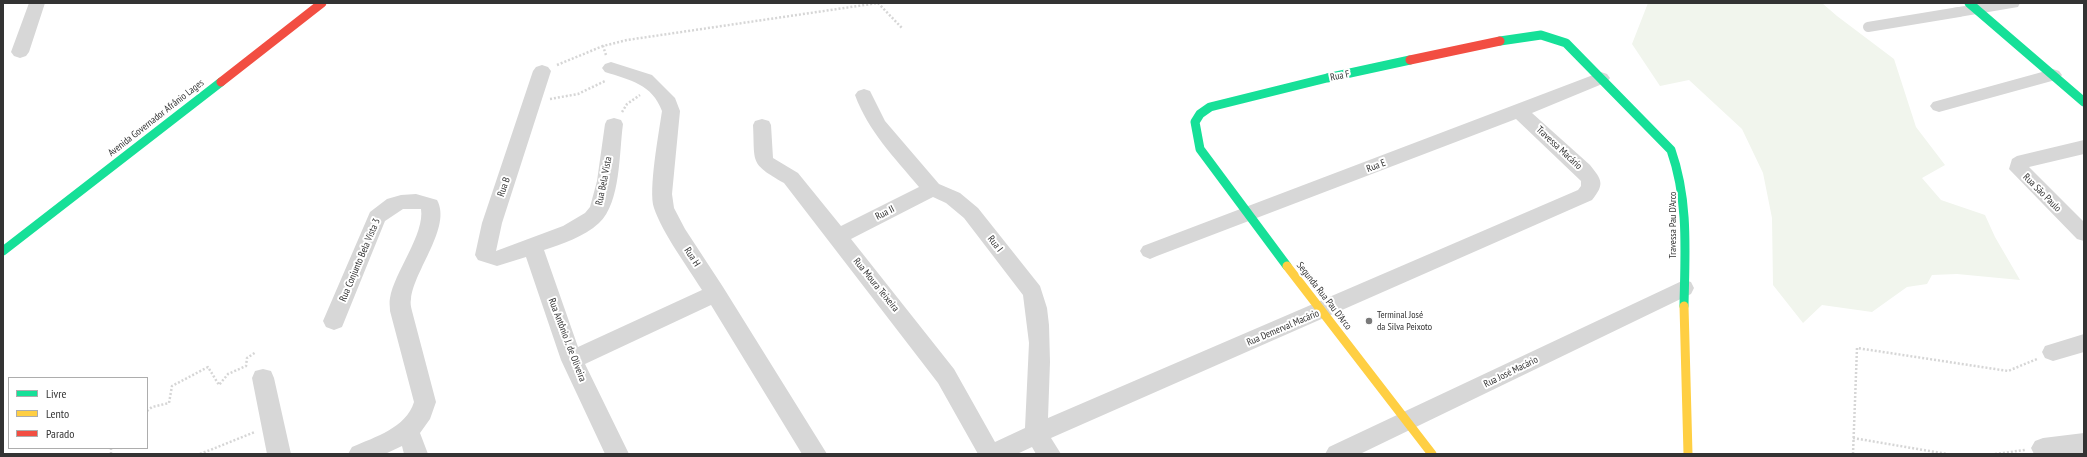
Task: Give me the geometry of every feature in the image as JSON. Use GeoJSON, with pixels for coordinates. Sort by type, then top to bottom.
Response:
{"type":"FeatureCollection","features":[{"type":"Feature","properties":{"kind":"street"},"geometry":{"type":"LineString","coordinates":[[20,52],[37,3]]}},
{"type":"Feature","properties":{"kind":"street"},"geometry":{"type":"LineString","coordinates":[[288,18],[307,3]]}},
{"type":"Feature","properties":{"kind":"street","name":"Avenida Governador Afrânio Lages"},"geometry":{"type":"LineString","coordinates":[[3,251],[322,3]]}},
{"type":"Feature","properties":{"kind":"street"},"geometry":{"type":"LineString","coordinates":[[1968,8],[2012,3]]}},
{"type":"Feature","properties":{"kind":"street"},"geometry":{"type":"LineString","coordinates":[[1968,8],[2053,75],[2084,102]]}},
{"type":"Feature","properties":{"kind":"street","name":"Travessa Pau D'Arco"},"geometry":{"type":"LineString","coordinates":[[1519,38],[1536,34],[1558,39],[1566,43],[1672,150],[1680,167],[1685,192],[1684,288],[1687,454]]}},
{"type":"Feature","properties":{"kind":"street","name":"Rua F"},"geometry":{"type":"LineString","coordinates":[[1200,149],[1195,122],[1200,114],[1210,108],[1327,78],[1519,38]]}},
{"type":"Feature","properties":{"kind":"street","name":"Rua H"},"geometry":{"type":"LineString","coordinates":[[616,70],[646,78],[666,98],[671,111],[662,194],[664,208],[677,233],[716,293],[815,454]]}},
{"type":"Feature","properties":{"kind":"street","name":"Rua B"},"geometry":{"type":"LineString","coordinates":[[532,245],[498,258],[491,258],[485,255],[492,224],[534,101],[542,71]]}},
{"type":"Feature","properties":{"kind":"street"},"geometry":{"type":"LineString","coordinates":[[1939,106],[2053,75]]}},
{"type":"Feature","properties":{"kind":"street","name":"Rua E"},"geometry":{"type":"LineString","coordinates":[[1150,251],[1519,111],[1601,78]]}},
{"type":"Feature","properties":{"kind":"street","name":"Rua I"},"geometry":{"type":"LineString","coordinates":[[864,95],[869,109],[878,125],[932,189],[953,198],[971,213],[1032,292],[1037,306],[1039,338],[1036,434]]}},
{"type":"Feature","properties":{"kind":"street","name":"Travessa Macário"},"geometry":{"type":"LineString","coordinates":[[1519,111],[1583,170],[1591,180],[1591,188]]}},
{"type":"Feature","properties":{"kind":"street","name":"Rua Bela Vista"},"geometry":{"type":"LineString","coordinates":[[532,245],[575,229],[588,222],[598,212],[605,187],[614,124]]}},
{"type":"Feature","properties":{"kind":"street","name":"Rua Moura Teixeira"},"geometry":{"type":"LineString","coordinates":[[762,125],[764,160],[772,167],[791,178],[893,306],[946,376],[990,454]]}},
{"type":"Feature","properties":{"kind":"street","name":"Rua São Paulo"},"geometry":{"type":"LineString","coordinates":[[2084,147],[2024,161],[2019,164],[2019,169],[2084,234]]}},
{"type":"Feature","properties":{"kind":"street","name":"Segunda Rua Pau D'Arco"},"geometry":{"type":"LineString","coordinates":[[1200,149],[1247,215],[1408,421],[1432,454]]}},
{"type":"Feature","properties":{"kind":"street","name":"Rua Demerval Macário"},"geometry":{"type":"LineString","coordinates":[[993,454],[1585,195],[1591,188]]}},
{"type":"Feature","properties":{"kind":"street","name":"Rua II"},"geometry":{"type":"LineString","coordinates":[[837,237],[932,189]]}},
{"type":"Feature","properties":{"kind":"street","name":"Rua Conjunto Bela Vista 3"},"geometry":{"type":"LineString","coordinates":[[334,321],[377,217],[383,210],[396,202],[420,201],[430,205],[432,213],[400,299],[401,311],[425,402],[423,413],[408,431]]}},
{"type":"Feature","properties":{"kind":"street","name":"Rua Antônio J. de Oliveira"},"geometry":{"type":"LineString","coordinates":[[532,245],[572,360],[617,454]]}},
{"type":"Feature","properties":{"kind":"street","name":"Rua José Macário"},"geometry":{"type":"LineString","coordinates":[[1337,454],[1684,288]]}},
{"type":"Feature","properties":{"kind":"street"},"geometry":{"type":"LineString","coordinates":[[572,360],[716,293]]}},
{"type":"Feature","properties":{"kind":"street"},"geometry":{"type":"LineString","coordinates":[[2053,352],[2084,343]]}},
{"type":"Feature","properties":{"kind":"street"},"geometry":{"type":"LineString","coordinates":[[263,378],[279,454]]}},
{"type":"Feature","properties":{"kind":"street"},"geometry":{"type":"LineString","coordinates":[[360,454],[408,431],[416,454]]}},
{"type":"Feature","properties":{"kind":"street"},"geometry":{"type":"LineString","coordinates":[[1036,434],[1049,454]]}},
{"type":"Feature","properties":{"kind":"street"},"geometry":{"type":"LineString","coordinates":[[2043,448],[2084,443]]}},
{"type":"Feature","properties":{"kind":"lane"},"geometry":{"type":"LineString","coordinates":[[1868,27],[1968,8]]}},
{"type":"Feature","properties":{"kind":"path"},"geometry":{"type":"LineString","coordinates":[[542,71],[603,46],[622,40],[661,35],[726,23],[878,4],[902,28]]}},
{"type":"Feature","properties":{"kind":"path"},"geometry":{"type":"LineString","coordinates":[[534,101],[578,94],[616,70],[603,46]]}},
{"type":"Feature","properties":{"kind":"path"},"geometry":{"type":"LineString","coordinates":[[614,124],[627,104],[653,86]]}},
{"type":"Feature","properties":{"kind":"path"},"geometry":{"type":"LineString","coordinates":[[1853,454],[1857,348],[2008,371],[2053,352]]}},
{"type":"Feature","properties":{"kind":"path"},"geometry":{"type":"LineString","coordinates":[[148,410],[152,407],[169,403],[172,386],[208,367],[219,385],[228,374],[246,366],[247,358],[256,352]]}},
{"type":"Feature","properties":{"kind":"path"},"geometry":{"type":"LineString","coordinates":[[200,454],[272,425]]}},
{"type":"Feature","properties":{"kind":"path"},"geometry":{"type":"LineString","coordinates":[[1854,438],[1947,454]]}},
{"type":"Feature","properties":{"kind":"path"},"geometry":{"type":"LineString","coordinates":[[1995,454],[2043,448]]}},
{"type":"Feature","properties":{"kind":"shaded area"},"geometry":{"type":"Polygon","coordinates":[[[1648,3],[1822,3],[1894,59],[1916,127],[1945,165],[1922,178],[1941,200],[1985,215],[1995,237],[2020,280],[1957,274],[1932,275],[1927,284],[1907,287],[1872,312],[1822,305],[1803,323],[1773,285],[1772,218],[1763,173],[1742,129],[1689,80],[1660,86],[1632,44],[1648,3]]]}},
{"type":"Feature","properties":{"kind":"traffic: fast"},"geometry":{"type":"LineString","coordinates":[[1969,3],[2084,102]]}},
{"type":"Feature","properties":{"kind":"traffic: fast"},"geometry":{"type":"LineString","coordinates":[[1500,41],[1541,35],[1566,43],[1671,150],[1678,169],[1684,207],[1684,306]]}},
{"type":"Feature","properties":{"kind":"traffic: fast"},"geometry":{"type":"LineString","coordinates":[[1287,266],[1200,149],[1195,122],[1200,114],[1210,107],[1327,78],[1410,60]]}},
{"type":"Feature","properties":{"kind":"traffic: fast"},"geometry":{"type":"LineString","coordinates":[[3,251],[221,82]]}},
{"type":"Feature","properties":{"kind":"traffic: slow"},"geometry":{"type":"LineString","coordinates":[[1287,266],[1432,454]]}},
{"type":"Feature","properties":{"kind":"traffic: slow"},"geometry":{"type":"LineString","coordinates":[[1684,306],[1688,454]]}},
{"type":"Feature","properties":{"kind":"traffic: jam"},"geometry":{"type":"LineString","coordinates":[[221,82],[322,3]]}},
{"type":"Feature","properties":{"kind":"traffic: jam"},"geometry":{"type":"LineString","coordinates":[[1410,60],[1500,41]]}},
{"type":"Feature","properties":{"kind":"place","name":"Terminal José da Silva Peixoto"},"geometry":{"type":"Point","coordinates":[1369,321]}}]}
